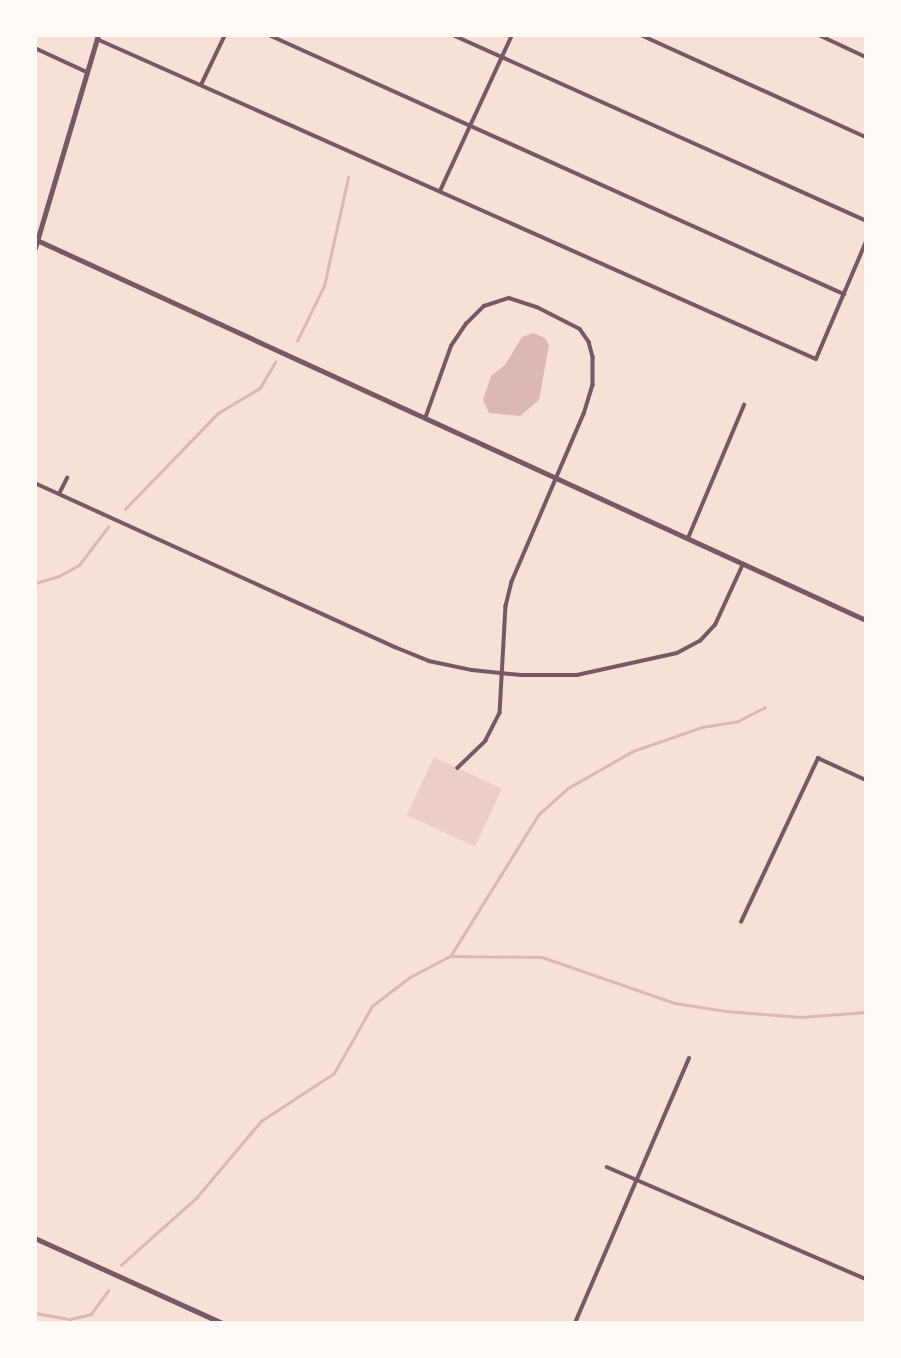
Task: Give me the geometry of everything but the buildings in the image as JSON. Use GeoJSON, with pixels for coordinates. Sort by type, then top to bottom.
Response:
{"type":"FeatureCollection","features":[{"type":"Feature","properties":{"kind":"street"},"geometry":{"type":"LineString","coordinates":[[201,85],[225,35]]}},
{"type":"Feature","properties":{"kind":"street"},"geometry":{"type":"LineString","coordinates":[[269,35],[844,294]]}},
{"type":"Feature","properties":{"kind":"street"},"geometry":{"type":"LineString","coordinates":[[453,35],[866,221]]}},
{"type":"Feature","properties":{"kind":"street"},"geometry":{"type":"LineString","coordinates":[[440,191],[512,35]]}},
{"type":"Feature","properties":{"kind":"street"},"geometry":{"type":"LineString","coordinates":[[641,35],[866,136]]}},
{"type":"Feature","properties":{"kind":"street"},"geometry":{"type":"LineString","coordinates":[[819,35],[866,57]]}},
{"type":"Feature","properties":{"kind":"street"},"geometry":{"type":"LineString","coordinates":[[35,248],[97,37],[816,359],[866,242]]}},
{"type":"Feature","properties":{"kind":"street"},"geometry":{"type":"LineString","coordinates":[[35,48],[88,72]]}},
{"type":"Feature","properties":{"kind":"street"},"geometry":{"type":"LineString","coordinates":[[37,240],[689,536],[866,620]]}},
{"type":"Feature","properties":{"kind":"street"},"geometry":{"type":"LineString","coordinates":[[426,416],[451,346],[466,324],[484,306],[509,298],[548,312],[580,329],[589,342],[593,357],[593,385],[559,477],[512,582],[506,606],[500,713],[486,741],[458,768]]}},
{"type":"Feature","properties":{"kind":"street"},"geometry":{"type":"LineString","coordinates":[[689,536],[744,405]]}},
{"type":"Feature","properties":{"kind":"street"},"geometry":{"type":"LineString","coordinates":[[59,494],[66,478]]}},
{"type":"Feature","properties":{"kind":"street"},"geometry":{"type":"LineString","coordinates":[[35,483],[429,661],[503,674],[577,675],[677,653],[700,641],[715,625],[743,562]]}},
{"type":"Feature","properties":{"kind":"street"},"geometry":{"type":"LineString","coordinates":[[741,922],[818,758],[866,780]]}},
{"type":"Feature","properties":{"kind":"street"},"geometry":{"type":"LineString","coordinates":[[575,1323],[689,1058]]}},
{"type":"Feature","properties":{"kind":"street"},"geometry":{"type":"LineString","coordinates":[[607,1167],[866,1279]]}},
{"type":"Feature","properties":{"kind":"street"},"geometry":{"type":"LineString","coordinates":[[35,1238],[222,1323]]}},
{"type":"Feature","properties":{"kind":"shaded area"},"geometry":{"type":"Polygon","coordinates":[[[533,333],[545,338],[549,345],[539,400],[520,416],[489,413],[483,400],[491,376],[505,365],[522,337],[533,333]]]}},
{"type":"Feature","properties":{"kind":"shaded area"},"geometry":{"type":"Polygon","coordinates":[[[434,757],[502,789],[475,847],[407,815],[434,757]]]}},
{"type":"Feature","properties":{"kind":"waterway"},"geometry":{"type":"LineString","coordinates":[[297,341],[324,286],[348,178]]}},
{"type":"Feature","properties":{"kind":"waterway"},"geometry":{"type":"LineString","coordinates":[[125,509],[218,413],[260,388],[275,362]]}},
{"type":"Feature","properties":{"kind":"waterway"},"geometry":{"type":"LineString","coordinates":[[35,583],[59,576],[79,565],[108,527]]}},
{"type":"Feature","properties":{"kind":"waterway"},"geometry":{"type":"LineString","coordinates":[[451,955],[538,815],[568,788],[633,751],[702,727],[738,721],[765,707]]}},
{"type":"Feature","properties":{"kind":"waterway"},"geometry":{"type":"LineString","coordinates":[[121,1265],[196,1198],[261,1121],[334,1073],[372,1006],[410,977],[450,956],[542,957],[675,1003],[726,1011],[800,1017],[866,1012]]}},
{"type":"Feature","properties":{"kind":"waterway"},"geometry":{"type":"LineString","coordinates":[[35,1313],[70,1319],[91,1314],[108,1291]]}}]}
